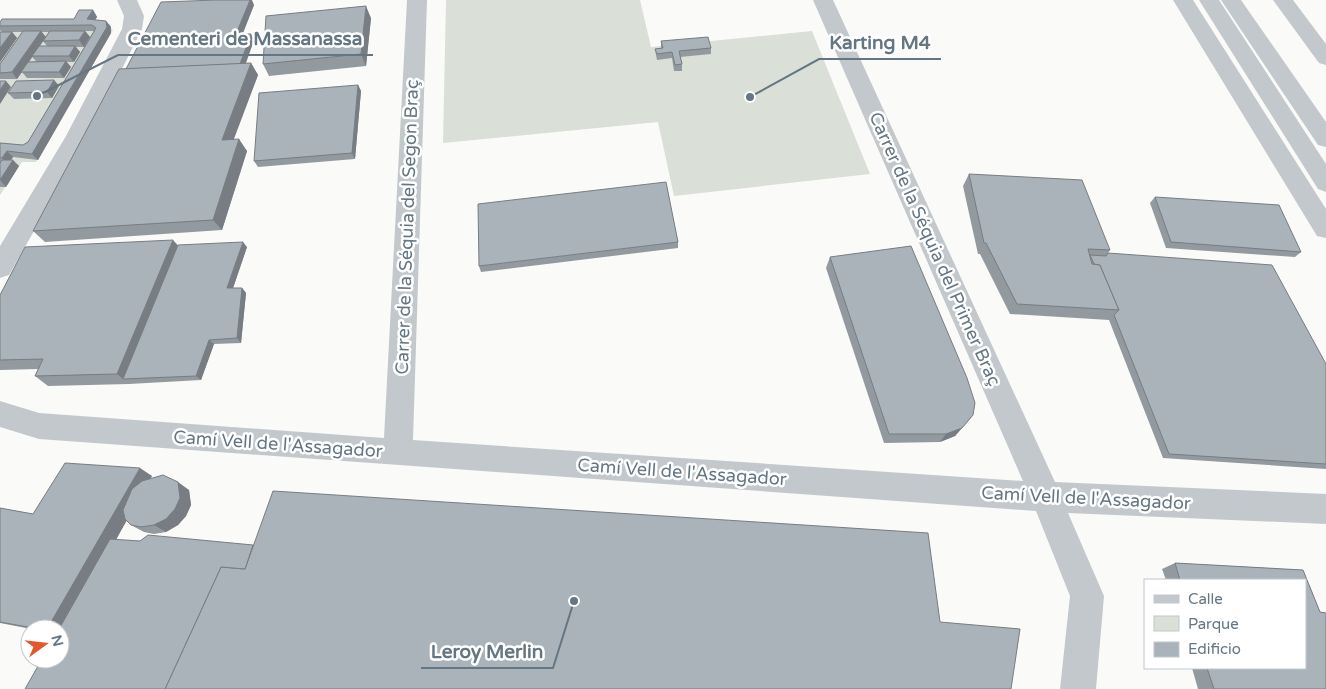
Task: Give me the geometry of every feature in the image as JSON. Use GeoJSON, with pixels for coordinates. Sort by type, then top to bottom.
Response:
{"type":"FeatureCollection","features":[{"type":"Feature","properties":{"kind":"street"},"geometry":{"type":"LineString","coordinates":[[0,268],[77,136],[132,29],[134,16],[127,0]]}},
{"type":"Feature","properties":{"kind":"street","name":"Carrer de la Séquia del Segon Braç"},"geometry":{"type":"LineString","coordinates":[[398,453],[417,0]]}},
{"type":"Feature","properties":{"kind":"street","name":"Carrer de la Séquia del Primer Braç"},"geometry":{"type":"LineString","coordinates":[[823,0],[1046,497],[1087,596],[1078,689]]}},
{"type":"Feature","properties":{"kind":"street"},"geometry":{"type":"LineString","coordinates":[[1183,0],[1326,229]]}},
{"type":"Feature","properties":{"kind":"street"},"geometry":{"type":"LineString","coordinates":[[1209,0],[1326,183]]}},
{"type":"Feature","properties":{"kind":"street"},"geometry":{"type":"LineString","coordinates":[[1231,0],[1326,139]]}},
{"type":"Feature","properties":{"kind":"street"},"geometry":{"type":"LineString","coordinates":[[1283,0],[1326,58]]}},
{"type":"Feature","properties":{"kind":"street","name":"Camí Vell de l'Assagador"},"geometry":{"type":"LineString","coordinates":[[0,414],[39,426],[398,453],[1046,497],[1326,509]]}},
{"type":"Feature","properties":{"kind":"street","name":"Camí Vell de l'Assagador"},"geometry":{"type":"LineString","coordinates":[[0,433],[39,426]]}},
{"type":"Feature","properties":{"kind":"green space"},"geometry":{"type":"Polygon","coordinates":[[[446,0],[640,0],[651,47],[812,31],[870,174],[674,196],[658,122],[443,143],[446,0]]]}},
{"type":"Feature","properties":{"kind":"green space"},"geometry":{"type":"Polygon","coordinates":[[[0,26],[107,26],[113,30],[36,162],[22,162],[0,195],[0,26]]]}},
{"type":"Feature","properties":{"kind":"building"},"geometry":{"type":"Polygon","coordinates":[[[250,0],[236,34],[251,34],[240,64],[126,69],[161,2],[250,0]]]}},
{"type":"Feature","properties":{"kind":"building"},"geometry":{"type":"Polygon","coordinates":[[[366,6],[361,54],[263,64],[266,16],[366,6]]]}},
{"type":"Feature","properties":{"kind":"building"},"geometry":{"type":"Polygon","coordinates":[[[79,10],[93,10],[87,19],[106,21],[107,27],[32,154],[7,151],[0,158],[0,143],[23,145],[28,142],[96,28],[92,25],[0,26],[0,22],[2,19],[74,19],[79,10]]]}},
{"type":"Feature","properties":{"kind":"building"},"geometry":{"type":"Polygon","coordinates":[[[23,31],[41,31],[12,72],[0,73],[0,64],[23,31]]]}},
{"type":"Feature","properties":{"kind":"building"},"geometry":{"type":"Polygon","coordinates":[[[50,31],[85,31],[79,40],[43,41],[50,31]]]}},
{"type":"Feature","properties":{"kind":"building"},"geometry":{"type":"Polygon","coordinates":[[[0,32],[12,32],[0,48],[0,32]]]}},
{"type":"Feature","properties":{"kind":"building"},"geometry":{"type":"Polygon","coordinates":[[[708,37],[711,48],[679,51],[682,64],[675,65],[672,52],[657,54],[655,49],[663,48],[661,41],[708,37]]]}},
{"type":"Feature","properties":{"kind":"building"},"geometry":{"type":"Polygon","coordinates":[[[39,46],[75,46],[69,56],[32,56],[39,46]]]}},
{"type":"Feature","properties":{"kind":"building"},"geometry":{"type":"Polygon","coordinates":[[[66,61],[59,72],[21,72],[28,62],[66,61]]]}},
{"type":"Feature","properties":{"kind":"building"},"geometry":{"type":"Polygon","coordinates":[[[251,63],[222,140],[239,139],[213,220],[33,231],[119,69],[251,63]]]}},
{"type":"Feature","properties":{"kind":"building"},"geometry":{"type":"Polygon","coordinates":[[[54,80],[47,92],[8,93],[16,81],[54,80]]]}},
{"type":"Feature","properties":{"kind":"building"},"geometry":{"type":"Polygon","coordinates":[[[0,81],[6,81],[0,90],[0,81]]]}},
{"type":"Feature","properties":{"kind":"building"},"geometry":{"type":"Polygon","coordinates":[[[358,85],[352,153],[254,161],[259,93],[358,85]]]}},
{"type":"Feature","properties":{"kind":"building"},"geometry":{"type":"Polygon","coordinates":[[[2,160],[13,160],[0,180],[0,163],[2,160]]]}},
{"type":"Feature","properties":{"kind":"building"},"geometry":{"type":"Polygon","coordinates":[[[969,174],[1082,180],[1110,250],[1088,249],[1092,264],[1100,265],[1119,310],[1017,304],[986,243],[984,243],[969,174]]]}},
{"type":"Feature","properties":{"kind":"building"},"geometry":{"type":"Polygon","coordinates":[[[666,182],[678,242],[479,266],[478,204],[666,182]]]}},
{"type":"Feature","properties":{"kind":"building"},"geometry":{"type":"Polygon","coordinates":[[[1155,197],[1279,205],[1301,252],[1171,242],[1155,197]]]}},
{"type":"Feature","properties":{"kind":"building"},"geometry":{"type":"Polygon","coordinates":[[[173,240],[117,374],[35,376],[43,359],[0,360],[0,295],[25,247],[173,240]]]}},
{"type":"Feature","properties":{"kind":"building"},"geometry":{"type":"Polygon","coordinates":[[[243,242],[227,288],[242,288],[237,338],[209,340],[196,376],[123,379],[178,245],[243,242]]]}},
{"type":"Feature","properties":{"kind":"building"},"geometry":{"type":"Polygon","coordinates":[[[911,246],[967,378],[975,403],[973,415],[962,428],[946,434],[889,434],[830,257],[911,246]]]}},
{"type":"Feature","properties":{"kind":"building"},"geometry":{"type":"Polygon","coordinates":[[[1108,253],[1272,265],[1326,364],[1326,464],[1169,454],[1114,315],[1119,310],[1100,265],[1094,264],[1090,255],[1106,256],[1108,253]]]}},
{"type":"Feature","properties":{"kind":"building"},"geometry":{"type":"Polygon","coordinates":[[[65,463],[140,468],[53,619],[20,619],[20,626],[0,622],[0,508],[33,514],[65,463]]]}},
{"type":"Feature","properties":{"kind":"building"},"geometry":{"type":"Polygon","coordinates":[[[163,475],[178,482],[180,498],[175,509],[166,519],[154,525],[141,527],[131,525],[125,519],[123,510],[132,489],[142,481],[163,475]]]}},
{"type":"Feature","properties":{"kind":"building"},"geometry":{"type":"Polygon","coordinates":[[[273,491],[928,533],[940,622],[1020,629],[1011,689],[165,689],[221,567],[245,569],[273,491]]]}},
{"type":"Feature","properties":{"kind":"building"},"geometry":{"type":"Polygon","coordinates":[[[148,535],[253,545],[245,569],[221,567],[165,689],[25,689],[36,669],[70,669],[70,619],[65,619],[110,539],[140,541],[148,535]]]}},
{"type":"Feature","properties":{"kind":"building"},"geometry":{"type":"Polygon","coordinates":[[[1175,563],[1303,570],[1320,612],[1326,613],[1326,689],[1214,689],[1207,669],[1306,669],[1306,579],[1180,579],[1175,563]]]}},
{"type":"Feature","properties":{"kind":"place","name":"Cementeri de Massanassa"},"geometry":{"type":"Point","coordinates":[37,96]}},
{"type":"Feature","properties":{"kind":"place","name":"Karting M4"},"geometry":{"type":"Point","coordinates":[750,97]}},
{"type":"Feature","properties":{"kind":"place","name":"Leroy Merlin"},"geometry":{"type":"Point","coordinates":[574,601]}}]}
